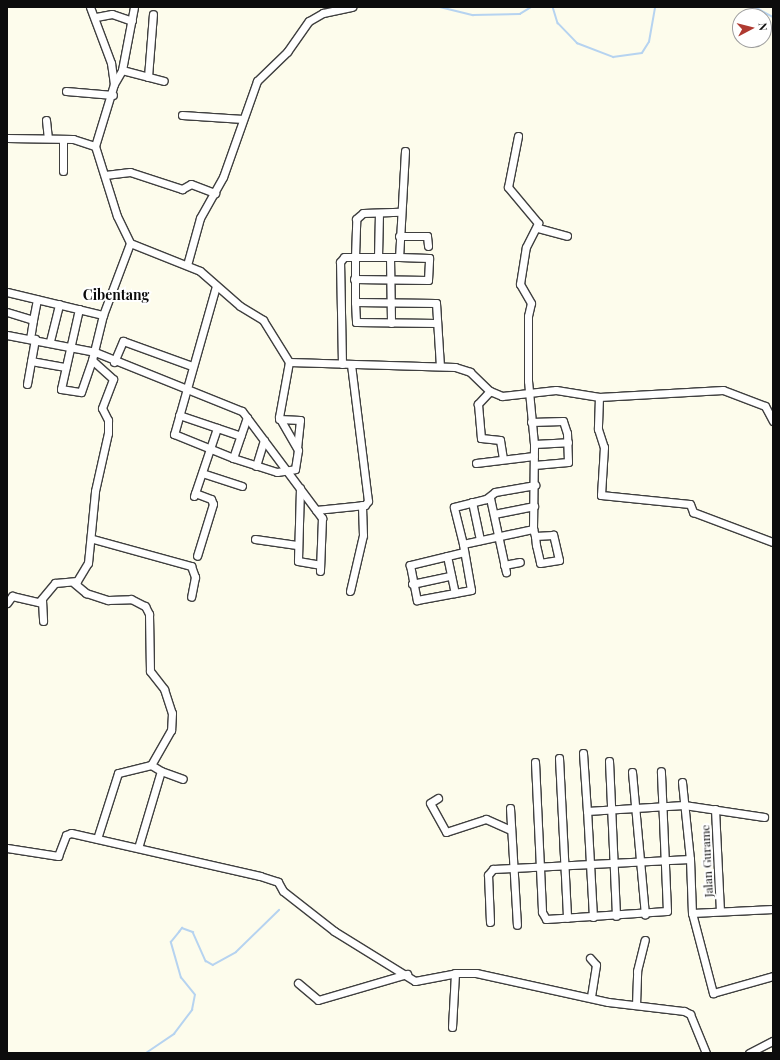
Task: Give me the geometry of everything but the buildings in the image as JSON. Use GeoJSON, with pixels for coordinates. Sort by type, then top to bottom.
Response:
{"type":"FeatureCollection","features":[{"type":"Feature","properties":{"kind":"street"},"geometry":{"type":"LineString","coordinates":[[90,7],[96,17],[111,63],[114,84],[113,95],[95,146],[117,216],[130,243],[200,271],[216,286],[263,320],[289,362],[279,419],[297,447]]}},
{"type":"Feature","properties":{"kind":"street"},"geometry":{"type":"LineString","coordinates":[[114,84],[122,70],[134,7]]}},
{"type":"Feature","properties":{"kind":"street"},"geometry":{"type":"LineString","coordinates":[[187,265],[200,218],[215,193],[237,142],[243,119],[257,81],[286,52],[309,21],[323,13],[352,7]]}},
{"type":"Feature","properties":{"kind":"street"},"geometry":{"type":"LineString","coordinates":[[96,17],[112,14],[132,21]]}},
{"type":"Feature","properties":{"kind":"street"},"geometry":{"type":"LineString","coordinates":[[148,78],[153,14]]}},
{"type":"Feature","properties":{"kind":"street"},"geometry":{"type":"LineString","coordinates":[[122,70],[164,81]]}},
{"type":"Feature","properties":{"kind":"street"},"geometry":{"type":"LineString","coordinates":[[66,91],[113,95]]}},
{"type":"Feature","properties":{"kind":"street"},"geometry":{"type":"LineString","coordinates":[[182,115],[243,119]]}},
{"type":"Feature","properties":{"kind":"street"},"geometry":{"type":"LineString","coordinates":[[46,120],[48,138]]}},
{"type":"Feature","properties":{"kind":"street"},"geometry":{"type":"LineString","coordinates":[[463,544],[498,536],[534,533],[553,535],[559,560],[541,564],[534,533],[534,444],[530,422],[528,316],[531,303],[520,290],[520,275],[526,247],[538,228],[535,216],[508,187],[518,136]]}},
{"type":"Feature","properties":{"kind":"street"},"geometry":{"type":"LineString","coordinates":[[7,138],[63,139],[95,146]]}},
{"type":"Feature","properties":{"kind":"street"},"geometry":{"type":"LineString","coordinates":[[63,139],[63,171]]}},
{"type":"Feature","properties":{"kind":"street"},"geometry":{"type":"LineString","coordinates":[[399,257],[400,212],[405,151]]}},
{"type":"Feature","properties":{"kind":"street"},"geometry":{"type":"LineString","coordinates":[[105,175],[130,172],[182,189],[191,184],[215,193]]}},
{"type":"Feature","properties":{"kind":"street"},"geometry":{"type":"LineString","coordinates":[[400,212],[358,215],[354,279],[356,322],[437,323]]}},
{"type":"Feature","properties":{"kind":"street"},"geometry":{"type":"LineString","coordinates":[[378,257],[379,213]]}},
{"type":"Feature","properties":{"kind":"street"},"geometry":{"type":"LineString","coordinates":[[538,228],[567,236]]}},
{"type":"Feature","properties":{"kind":"street"},"geometry":{"type":"LineString","coordinates":[[399,236],[427,236],[428,246]]}},
{"type":"Feature","properties":{"kind":"street"},"geometry":{"type":"LineString","coordinates":[[79,309],[61,389],[81,392],[95,352],[103,315],[130,243]]}},
{"type":"Feature","properties":{"kind":"street"},"geometry":{"type":"LineString","coordinates":[[342,364],[340,262],[344,257],[429,258],[429,279],[354,279]]}},
{"type":"Feature","properties":{"kind":"street"},"geometry":{"type":"LineString","coordinates":[[390,257],[391,323]]}},
{"type":"Feature","properties":{"kind":"street"},"geometry":{"type":"LineString","coordinates":[[216,286],[179,415],[176,438],[256,466],[288,472],[297,465],[300,420],[279,419]]}},
{"type":"Feature","properties":{"kind":"street"},"geometry":{"type":"LineString","coordinates":[[7,292],[103,315]]}},
{"type":"Feature","properties":{"kind":"street"},"geometry":{"type":"LineString","coordinates":[[27,384],[31,361],[33,320],[38,299]]}},
{"type":"Feature","properties":{"kind":"street"},"geometry":{"type":"LineString","coordinates":[[355,302],[434,302],[438,308],[437,323],[440,366]]}},
{"type":"Feature","properties":{"kind":"street"},"geometry":{"type":"LineString","coordinates":[[50,341],[58,304]]}},
{"type":"Feature","properties":{"kind":"street"},"geometry":{"type":"LineString","coordinates":[[7,312],[33,320]]}},
{"type":"Feature","properties":{"kind":"street"},"geometry":{"type":"LineString","coordinates":[[7,335],[50,341],[95,352],[114,362],[239,408],[247,417],[300,488],[323,520],[320,568],[299,562],[297,545],[300,488]]}},
{"type":"Feature","properties":{"kind":"street"},"geometry":{"type":"LineString","coordinates":[[114,362],[123,340],[192,366]]}},
{"type":"Feature","properties":{"kind":"street"},"geometry":{"type":"LineString","coordinates":[[74,583],[86,570],[93,539],[95,490],[108,433],[108,420],[102,408],[113,379],[92,360]]}},
{"type":"Feature","properties":{"kind":"street"},"geometry":{"type":"LineString","coordinates":[[31,361],[65,367]]}},
{"type":"Feature","properties":{"kind":"street"},"geometry":{"type":"LineString","coordinates":[[289,362],[351,365],[440,366],[470,372],[490,392],[502,396],[556,390],[599,397],[723,390],[765,406],[773,421]]}},
{"type":"Feature","properties":{"kind":"street"},"geometry":{"type":"LineString","coordinates":[[316,510],[368,503],[368,493],[351,365]]}},
{"type":"Feature","properties":{"kind":"street"},"geometry":{"type":"LineString","coordinates":[[490,392],[478,404],[481,438],[500,440],[503,459]]}},
{"type":"Feature","properties":{"kind":"street"},"geometry":{"type":"LineString","coordinates":[[599,397],[598,429],[604,447],[601,495],[690,504],[693,512],[773,542]]}},
{"type":"Feature","properties":{"kind":"street"},"geometry":{"type":"LineString","coordinates":[[179,415],[241,436]]}},
{"type":"Feature","properties":{"kind":"street"},"geometry":{"type":"LineString","coordinates":[[233,458],[247,417]]}},
{"type":"Feature","properties":{"kind":"street"},"geometry":{"type":"LineString","coordinates":[[530,422],[565,422],[568,442],[568,462],[534,465]]}},
{"type":"Feature","properties":{"kind":"street"},"geometry":{"type":"LineString","coordinates":[[197,556],[213,504],[212,499],[195,495],[217,428]]}},
{"type":"Feature","properties":{"kind":"street"},"geometry":{"type":"LineString","coordinates":[[256,466],[264,440]]}},
{"type":"Feature","properties":{"kind":"street"},"geometry":{"type":"LineString","coordinates":[[534,444],[568,442]]}},
{"type":"Feature","properties":{"kind":"street"},"geometry":{"type":"LineString","coordinates":[[476,462],[534,456]]}},
{"type":"Feature","properties":{"kind":"street"},"geometry":{"type":"LineString","coordinates":[[202,473],[242,486]]}},
{"type":"Feature","properties":{"kind":"street"},"geometry":{"type":"LineString","coordinates":[[464,552],[410,565],[412,584],[419,602],[472,588],[463,544],[454,507],[490,498],[495,492],[535,485]]}},
{"type":"Feature","properties":{"kind":"street"},"geometry":{"type":"LineString","coordinates":[[490,498],[505,569],[520,562]]}},
{"type":"Feature","properties":{"kind":"street"},"geometry":{"type":"LineString","coordinates":[[472,502],[480,540]]}},
{"type":"Feature","properties":{"kind":"street"},"geometry":{"type":"LineString","coordinates":[[350,591],[363,535],[362,505]]}},
{"type":"Feature","properties":{"kind":"street"},"geometry":{"type":"LineString","coordinates":[[494,514],[534,506]]}},
{"type":"Feature","properties":{"kind":"street"},"geometry":{"type":"LineString","coordinates":[[93,539],[191,566],[195,577],[191,597]]}},
{"type":"Feature","properties":{"kind":"street"},"geometry":{"type":"LineString","coordinates":[[255,539],[297,545]]}},
{"type":"Feature","properties":{"kind":"street"},"geometry":{"type":"LineString","coordinates":[[447,556],[455,593]]}},
{"type":"Feature","properties":{"kind":"street"},"geometry":{"type":"LineString","coordinates":[[412,584],[451,576]]}},
{"type":"Feature","properties":{"kind":"street"},"geometry":{"type":"LineString","coordinates":[[42,621],[42,600],[54,583],[74,583],[86,593],[108,600],[138,601],[148,611],[150,672],[164,689],[172,719],[171,730],[151,765],[118,773],[97,839]]}},
{"type":"Feature","properties":{"kind":"street"},"geometry":{"type":"LineString","coordinates":[[7,603],[9,596],[42,600]]}},
{"type":"Feature","properties":{"kind":"street"},"geometry":{"type":"LineString","coordinates":[[582,753],[593,917]]}},
{"type":"Feature","properties":{"kind":"street"},"geometry":{"type":"LineString","coordinates":[[559,758],[567,918]]}},
{"type":"Feature","properties":{"kind":"street"},"geometry":{"type":"LineString","coordinates":[[609,761],[616,916]]}},
{"type":"Feature","properties":{"kind":"street"},"geometry":{"type":"LineString","coordinates":[[534,762],[542,916],[567,918],[645,914],[668,909],[661,771]]}},
{"type":"Feature","properties":{"kind":"street"},"geometry":{"type":"LineString","coordinates":[[151,765],[160,771],[183,779]]}},
{"type":"Feature","properties":{"kind":"street"},"geometry":{"type":"LineString","coordinates":[[138,848],[160,771]]}},
{"type":"Feature","properties":{"kind":"street"},"geometry":{"type":"LineString","coordinates":[[632,772],[645,914]]}},
{"type":"Feature","properties":{"kind":"street"},"geometry":{"type":"LineString","coordinates":[[682,782],[690,859],[692,913],[713,993],[773,976]]}},
{"type":"Feature","properties":{"kind":"street"},"geometry":{"type":"LineString","coordinates":[[438,798],[430,803],[446,832],[486,819],[511,830]]}},
{"type":"Feature","properties":{"kind":"street"},"geometry":{"type":"LineString","coordinates":[[587,811],[684,805],[764,817]]}},
{"type":"Feature","properties":{"kind":"street"},"geometry":{"type":"LineString","coordinates":[[510,808],[517,925]]}},
{"type":"Feature","properties":{"kind":"street","name":"Jalan Gurame"},"geometry":{"type":"LineString","coordinates":[[715,809],[720,911]]}},
{"type":"Feature","properties":{"kind":"street"},"geometry":{"type":"LineString","coordinates":[[7,848],[54,857],[61,853],[68,834],[138,848],[274,880],[282,891],[334,931],[420,982],[455,973],[476,973],[591,997],[689,1013],[706,1053]]}},
{"type":"Feature","properties":{"kind":"street"},"geometry":{"type":"LineString","coordinates":[[490,922],[489,872],[493,869],[690,859]]}},
{"type":"Feature","properties":{"kind":"street"},"geometry":{"type":"LineString","coordinates":[[692,913],[773,909]]}},
{"type":"Feature","properties":{"kind":"street"},"geometry":{"type":"LineString","coordinates":[[636,1004],[637,971],[644,940]]}},
{"type":"Feature","properties":{"kind":"street"},"geometry":{"type":"LineString","coordinates":[[590,958],[596,964],[591,997]]}},
{"type":"Feature","properties":{"kind":"street"},"geometry":{"type":"LineString","coordinates":[[452,1027],[455,973]]}},
{"type":"Feature","properties":{"kind":"street"},"geometry":{"type":"LineString","coordinates":[[298,983],[316,1000],[407,974]]}},
{"type":"Feature","properties":{"kind":"street"},"geometry":{"type":"LineString","coordinates":[[749,1053],[773,1042]]}},
{"type":"Feature","properties":{"kind":"waterway"},"geometry":{"type":"LineString","coordinates":[[440,7],[473,15],[520,14],[531,7]]}},
{"type":"Feature","properties":{"kind":"waterway"},"geometry":{"type":"LineString","coordinates":[[553,7],[558,23],[577,43],[613,57],[642,53],[649,42],[655,7]]}},
{"type":"Feature","properties":{"kind":"waterway"},"geometry":{"type":"LineString","coordinates":[[755,7],[773,17]]}},
{"type":"Feature","properties":{"kind":"waterway"},"geometry":{"type":"LineString","coordinates":[[146,1053],[174,1034],[192,1010],[195,995],[181,978],[171,942],[182,928],[193,932],[206,961],[213,965],[236,952],[279,910]]}},
{"type":"Feature","properties":{"kind":"district","name":"Cibentang"},"geometry":{"type":"Point","coordinates":[116,295]}}]}
